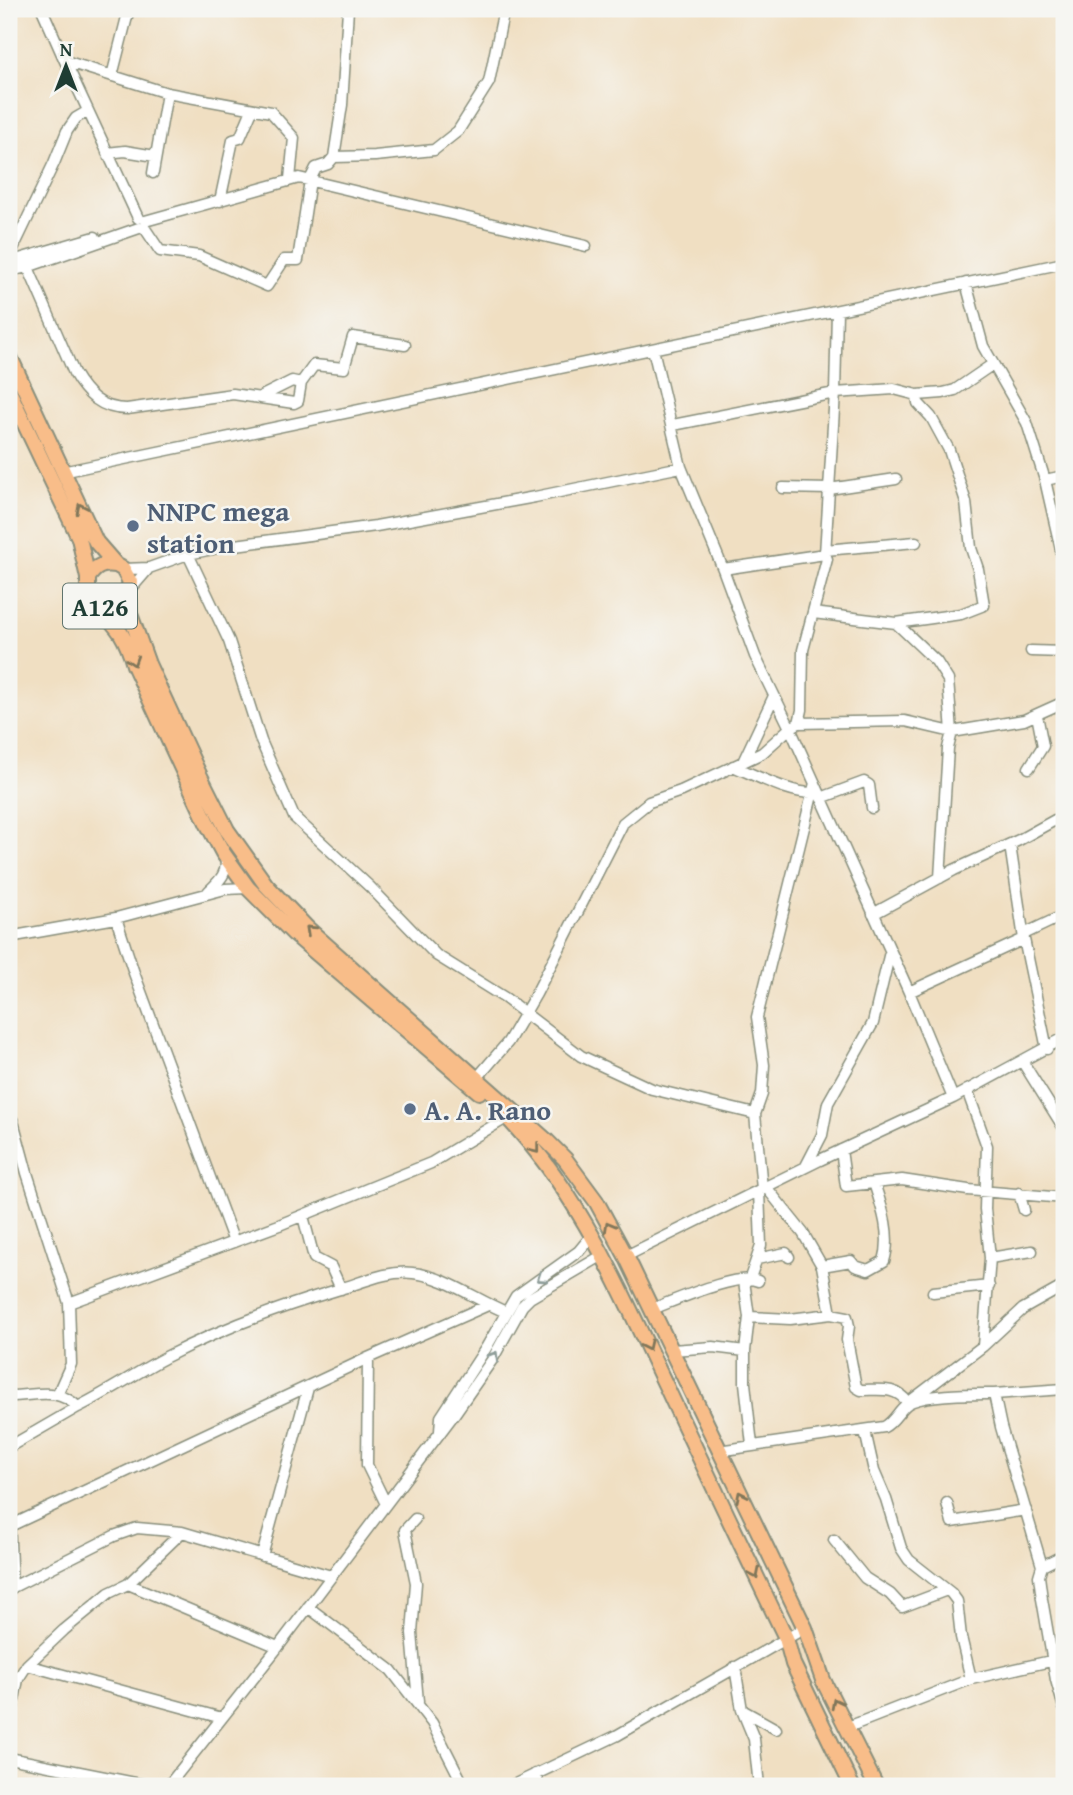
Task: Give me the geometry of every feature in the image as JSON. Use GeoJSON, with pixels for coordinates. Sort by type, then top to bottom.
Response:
{"type":"FeatureCollection","features":[{"type":"Feature","properties":{"kind":"highway","name":"A126"},"geometry":{"type":"LineString","coordinates":[[9,355],[96,542],[128,575],[130,614],[153,674],[227,830],[266,885],[307,928],[528,1123],[565,1159],[596,1201],[672,1350],[805,1628],[823,1680],[876,1786]]}},
{"type":"Feature","properties":{"kind":"highway","name":"A126"},"geometry":{"type":"LineString","coordinates":[[9,391],[79,538],[88,578],[86,590],[92,601],[114,622],[127,641],[134,665],[223,853],[248,888],[295,934],[508,1117],[548,1166],[593,1234],[786,1639],[793,1664],[852,1786]]}},
{"type":"Feature","properties":{"kind":"highway","name":"A126"},"geometry":{"type":"LineString","coordinates":[[88,578],[97,567],[120,567]]}},
{"type":"Feature","properties":{"kind":"highway","name":"A126"},"geometry":{"type":"LineString","coordinates":[[97,605],[115,607],[121,604],[129,592]]}},
{"type":"Feature","properties":{"kind":"street"},"geometry":{"type":"LineString","coordinates":[[43,9],[140,223],[160,251],[199,257],[267,286],[284,260],[298,260],[310,180],[316,168],[328,164],[334,158],[342,105],[348,9]]}},
{"type":"Feature","properties":{"kind":"street"},"geometry":{"type":"LineString","coordinates":[[112,76],[129,9]]}},
{"type":"Feature","properties":{"kind":"street"},"geometry":{"type":"LineString","coordinates":[[334,158],[434,150],[458,131],[489,82],[505,9]]}},
{"type":"Feature","properties":{"kind":"street"},"geometry":{"type":"LineString","coordinates":[[9,271],[93,238],[286,183],[290,179],[294,138],[271,112],[167,93],[65,61]]}},
{"type":"Feature","properties":{"kind":"street"},"geometry":{"type":"LineString","coordinates":[[153,173],[167,93]]}},
{"type":"Feature","properties":{"kind":"street"},"geometry":{"type":"LineString","coordinates":[[220,201],[233,140],[240,138],[252,110]]}},
{"type":"Feature","properties":{"kind":"street"},"geometry":{"type":"LineString","coordinates":[[26,263],[9,259],[67,131],[76,118],[88,111]]}},
{"type":"Feature","properties":{"kind":"street"},"geometry":{"type":"LineString","coordinates":[[107,153],[125,150],[155,156]]}},
{"type":"Feature","properties":{"kind":"street"},"geometry":{"type":"LineString","coordinates":[[290,179],[310,180],[586,246]]}},
{"type":"Feature","properties":{"kind":"street"},"geometry":{"type":"LineString","coordinates":[[26,263],[83,388],[100,402],[117,409],[233,394],[294,403],[298,399],[301,383],[314,365],[344,368],[353,337],[405,345]]}},
{"type":"Feature","properties":{"kind":"street"},"geometry":{"type":"LineString","coordinates":[[62,472],[1064,263]]}},
{"type":"Feature","properties":{"kind":"street"},"geometry":{"type":"LineString","coordinates":[[966,284],[983,346],[1027,423],[1045,480],[1064,564]]}},
{"type":"Feature","properties":{"kind":"street"},"geometry":{"type":"LineString","coordinates":[[477,1078],[508,1042],[525,1013],[623,823],[649,802],[762,753],[795,726],[802,710],[803,650],[827,559],[825,552],[837,311]]}},
{"type":"Feature","properties":{"kind":"street"},"geometry":{"type":"LineString","coordinates":[[653,349],[681,467],[755,656],[774,696],[795,726],[817,792],[909,992],[953,1098]]}},
{"type":"Feature","properties":{"kind":"street"},"geometry":{"type":"LineString","coordinates":[[673,425],[835,393],[894,388],[917,395],[943,393],[955,390],[993,364]]}},
{"type":"Feature","properties":{"kind":"street"},"geometry":{"type":"LineString","coordinates":[[260,397],[292,381],[301,383]]}},
{"type":"Feature","properties":{"kind":"street"},"geometry":{"type":"LineString","coordinates":[[813,613],[896,623],[961,614],[984,605],[978,569],[971,548],[966,502],[949,450],[931,417],[918,403],[917,395]]}},
{"type":"Feature","properties":{"kind":"street"},"geometry":{"type":"LineString","coordinates":[[120,567],[149,568],[188,554],[228,546],[376,526],[681,467]]}},
{"type":"Feature","properties":{"kind":"street"},"geometry":{"type":"LineString","coordinates":[[1045,480],[1064,476]]}},
{"type":"Feature","properties":{"kind":"street"},"geometry":{"type":"LineString","coordinates":[[783,488],[829,489],[896,478]]}},
{"type":"Feature","properties":{"kind":"street"},"geometry":{"type":"LineString","coordinates":[[723,569],[825,552],[916,542]]}},
{"type":"Feature","properties":{"kind":"street"},"geometry":{"type":"LineString","coordinates":[[188,554],[229,641],[261,741],[294,817],[370,887],[436,956],[505,998],[581,1056],[652,1089],[755,1114]]}},
{"type":"Feature","properties":{"kind":"street"},"geometry":{"type":"LineString","coordinates":[[129,592],[149,568]]}},
{"type":"Feature","properties":{"kind":"street"},"geometry":{"type":"LineString","coordinates":[[896,623],[936,661],[948,680],[952,732],[948,748],[940,878]]}},
{"type":"Feature","properties":{"kind":"street"},"geometry":{"type":"LineString","coordinates":[[1031,651],[1064,652]]}},
{"type":"Feature","properties":{"kind":"street"},"geometry":{"type":"LineString","coordinates":[[738,764],[774,696]]}},
{"type":"Feature","properties":{"kind":"street"},"geometry":{"type":"LineString","coordinates":[[795,726],[880,719],[905,720],[952,732],[1008,723],[1037,715],[1064,702]]}},
{"type":"Feature","properties":{"kind":"street"},"geometry":{"type":"LineString","coordinates":[[1029,768],[1043,746],[1037,715]]}},
{"type":"Feature","properties":{"kind":"street"},"geometry":{"type":"LineString","coordinates":[[738,764],[786,787],[817,792],[863,782],[869,785],[872,808]]}},
{"type":"Feature","properties":{"kind":"street"},"geometry":{"type":"LineString","coordinates":[[754,1279],[761,1246],[762,1189],[755,1114],[762,1094],[764,1065],[757,1017],[817,792]]}},
{"type":"Feature","properties":{"kind":"street"},"geometry":{"type":"LineString","coordinates":[[873,914],[1064,815]]}},
{"type":"Feature","properties":{"kind":"street"},"geometry":{"type":"LineString","coordinates":[[1010,845],[1024,936],[1047,1049]]}},
{"type":"Feature","properties":{"kind":"street"},"geometry":{"type":"LineString","coordinates":[[205,895],[224,874],[226,862],[223,853]]}},
{"type":"Feature","properties":{"kind":"street"},"geometry":{"type":"LineString","coordinates":[[9,937],[116,918],[225,889],[248,888]]}},
{"type":"Feature","properties":{"kind":"street"},"geometry":{"type":"LineString","coordinates":[[909,992],[1064,915]]}},
{"type":"Feature","properties":{"kind":"street"},"geometry":{"type":"LineString","coordinates":[[116,918],[234,1242]]}},
{"type":"Feature","properties":{"kind":"street"},"geometry":{"type":"LineString","coordinates":[[806,1167],[822,1135],[828,1103],[873,1023],[890,952]]}},
{"type":"Feature","properties":{"kind":"street"},"geometry":{"type":"LineString","coordinates":[[626,1256],[953,1098],[1064,1038]]}},
{"type":"Feature","properties":{"kind":"street"},"geometry":{"type":"LineString","coordinates":[[1022,1061],[1064,1128]]}},
{"type":"Feature","properties":{"kind":"street"},"geometry":{"type":"LineString","coordinates":[[967,1090],[987,1146],[985,1190],[990,1258],[983,1346]]}},
{"type":"Feature","properties":{"kind":"street"},"geometry":{"type":"LineString","coordinates":[[9,1115],[69,1303],[71,1364],[58,1393]]}},
{"type":"Feature","properties":{"kind":"street"},"geometry":{"type":"LineString","coordinates":[[69,1303],[303,1216],[431,1163],[508,1117]]}},
{"type":"Feature","properties":{"kind":"street"},"geometry":{"type":"LineString","coordinates":[[841,1150],[846,1186],[902,1180],[968,1190],[1064,1198]]}},
{"type":"Feature","properties":{"kind":"street"},"geometry":{"type":"LineString","coordinates":[[822,1266],[851,1261],[855,1266],[868,1270],[884,1261],[887,1247],[885,1225],[874,1183]]}},
{"type":"Feature","properties":{"kind":"street"},"geometry":{"type":"LineString","coordinates":[[762,1189],[803,1233],[822,1266],[831,1314]]}},
{"type":"Feature","properties":{"kind":"street"},"geometry":{"type":"LineString","coordinates":[[1019,1193],[1024,1210]]}},
{"type":"Feature","properties":{"kind":"street"},"geometry":{"type":"LineString","coordinates":[[303,1216],[314,1258],[331,1267],[341,1289]]}},
{"type":"Feature","properties":{"kind":"street"},"geometry":{"type":"LineString","coordinates":[[440,1432],[441,1417],[521,1291],[579,1251],[593,1234]]}},
{"type":"Feature","properties":{"kind":"street"},"geometry":{"type":"LineString","coordinates":[[990,1258],[1032,1251]]}},
{"type":"Feature","properties":{"kind":"street"},"geometry":{"type":"LineString","coordinates":[[758,1259],[786,1254],[789,1257]]}},
{"type":"Feature","properties":{"kind":"street"},"geometry":{"type":"LineString","coordinates":[[168,1786],[278,1647],[440,1432],[492,1360],[526,1301],[603,1255]]}},
{"type":"Feature","properties":{"kind":"street"},"geometry":{"type":"LineString","coordinates":[[9,1447],[166,1357],[231,1326],[387,1275],[417,1273],[506,1312]]}},
{"type":"Feature","properties":{"kind":"street"},"geometry":{"type":"LineString","coordinates":[[652,1309],[717,1285],[754,1279]]}},
{"type":"Feature","properties":{"kind":"street"},"geometry":{"type":"LineString","coordinates":[[752,1445],[745,1382],[749,1317],[744,1281],[754,1279]]}},
{"type":"Feature","properties":{"kind":"street"},"geometry":{"type":"LineString","coordinates":[[933,1292],[989,1286]]}},
{"type":"Feature","properties":{"kind":"street"},"geometry":{"type":"LineString","coordinates":[[718,1451],[884,1427],[892,1423],[908,1403],[983,1346],[1023,1309],[1064,1286]]}},
{"type":"Feature","properties":{"kind":"street"},"geometry":{"type":"LineString","coordinates":[[10,1526],[488,1304]]}},
{"type":"Feature","properties":{"kind":"street"},"geometry":{"type":"LineString","coordinates":[[749,1317],[790,1319],[831,1314],[847,1317],[849,1357],[858,1390],[894,1390],[908,1403]]}},
{"type":"Feature","properties":{"kind":"street"},"geometry":{"type":"LineString","coordinates":[[672,1350],[713,1348],[745,1351]]}},
{"type":"Feature","properties":{"kind":"street"},"geometry":{"type":"LineString","coordinates":[[368,1358],[367,1465],[386,1504]]}},
{"type":"Feature","properties":{"kind":"street"},"geometry":{"type":"LineString","coordinates":[[262,1556],[308,1388]]}},
{"type":"Feature","properties":{"kind":"street"},"geometry":{"type":"LineString","coordinates":[[908,1403],[955,1394],[1064,1389]]}},
{"type":"Feature","properties":{"kind":"street"},"geometry":{"type":"LineString","coordinates":[[9,1396],[58,1393],[69,1398],[78,1407]]}},
{"type":"Feature","properties":{"kind":"street"},"geometry":{"type":"LineString","coordinates":[[994,1394],[1001,1427],[1042,1566],[1039,1576],[1059,1659],[1064,1708]]}},
{"type":"Feature","properties":{"kind":"street"},"geometry":{"type":"LineString","coordinates":[[865,1431],[874,1471],[901,1548],[909,1560],[957,1601],[961,1637],[971,1679]]}},
{"type":"Feature","properties":{"kind":"street"},"geometry":{"type":"LineString","coordinates":[[947,1503],[952,1522],[1026,1510]]}},
{"type":"Feature","properties":{"kind":"street"},"geometry":{"type":"LineString","coordinates":[[9,1518],[10,1589],[129,1530],[145,1528],[182,1532],[331,1576]]}},
{"type":"Feature","properties":{"kind":"street"},"geometry":{"type":"LineString","coordinates":[[415,1519],[405,1531],[416,1583],[412,1633],[418,1703]]}},
{"type":"Feature","properties":{"kind":"street"},"geometry":{"type":"LineString","coordinates":[[9,1726],[18,1679],[27,1665],[108,1593],[128,1584],[182,1532]]}},
{"type":"Feature","properties":{"kind":"street"},"geometry":{"type":"LineString","coordinates":[[834,1540],[865,1578],[890,1594],[902,1607],[947,1590]]}},
{"type":"Feature","properties":{"kind":"street"},"geometry":{"type":"LineString","coordinates":[[1042,1566],[1064,1555]]}},
{"type":"Feature","properties":{"kind":"street"},"geometry":{"type":"LineString","coordinates":[[128,1584],[278,1647]]}},
{"type":"Feature","properties":{"kind":"street"},"geometry":{"type":"LineString","coordinates":[[308,1607],[391,1670],[432,1723],[464,1786]]}},
{"type":"Feature","properties":{"kind":"street"},"geometry":{"type":"LineString","coordinates":[[511,1786],[616,1735],[805,1628]]}},
{"type":"Feature","properties":{"kind":"street"},"geometry":{"type":"LineString","coordinates":[[848,1727],[971,1679],[1059,1659]]}},
{"type":"Feature","properties":{"kind":"street"},"geometry":{"type":"LineString","coordinates":[[27,1665],[222,1718]]}},
{"type":"Feature","properties":{"kind":"street"},"geometry":{"type":"LineString","coordinates":[[735,1667],[742,1710],[754,1740],[759,1786]]}},
{"type":"Feature","properties":{"kind":"street"},"geometry":{"type":"LineString","coordinates":[[742,1710],[776,1729]]}},
{"type":"Feature","properties":{"kind":"street"},"geometry":{"type":"LineString","coordinates":[[9,1758],[150,1786]]}},
{"type":"Feature","properties":{"kind":"street"},"geometry":{"type":"LineString","coordinates":[[535,1774],[539,1786]]}},
{"type":"Feature","properties":{"kind":"place","name":"NNPC mega station"},"geometry":{"type":"Point","coordinates":[133,526]}},
{"type":"Feature","properties":{"kind":"place","name":"A. A. Rano"},"geometry":{"type":"Point","coordinates":[410,1109]}}]}
